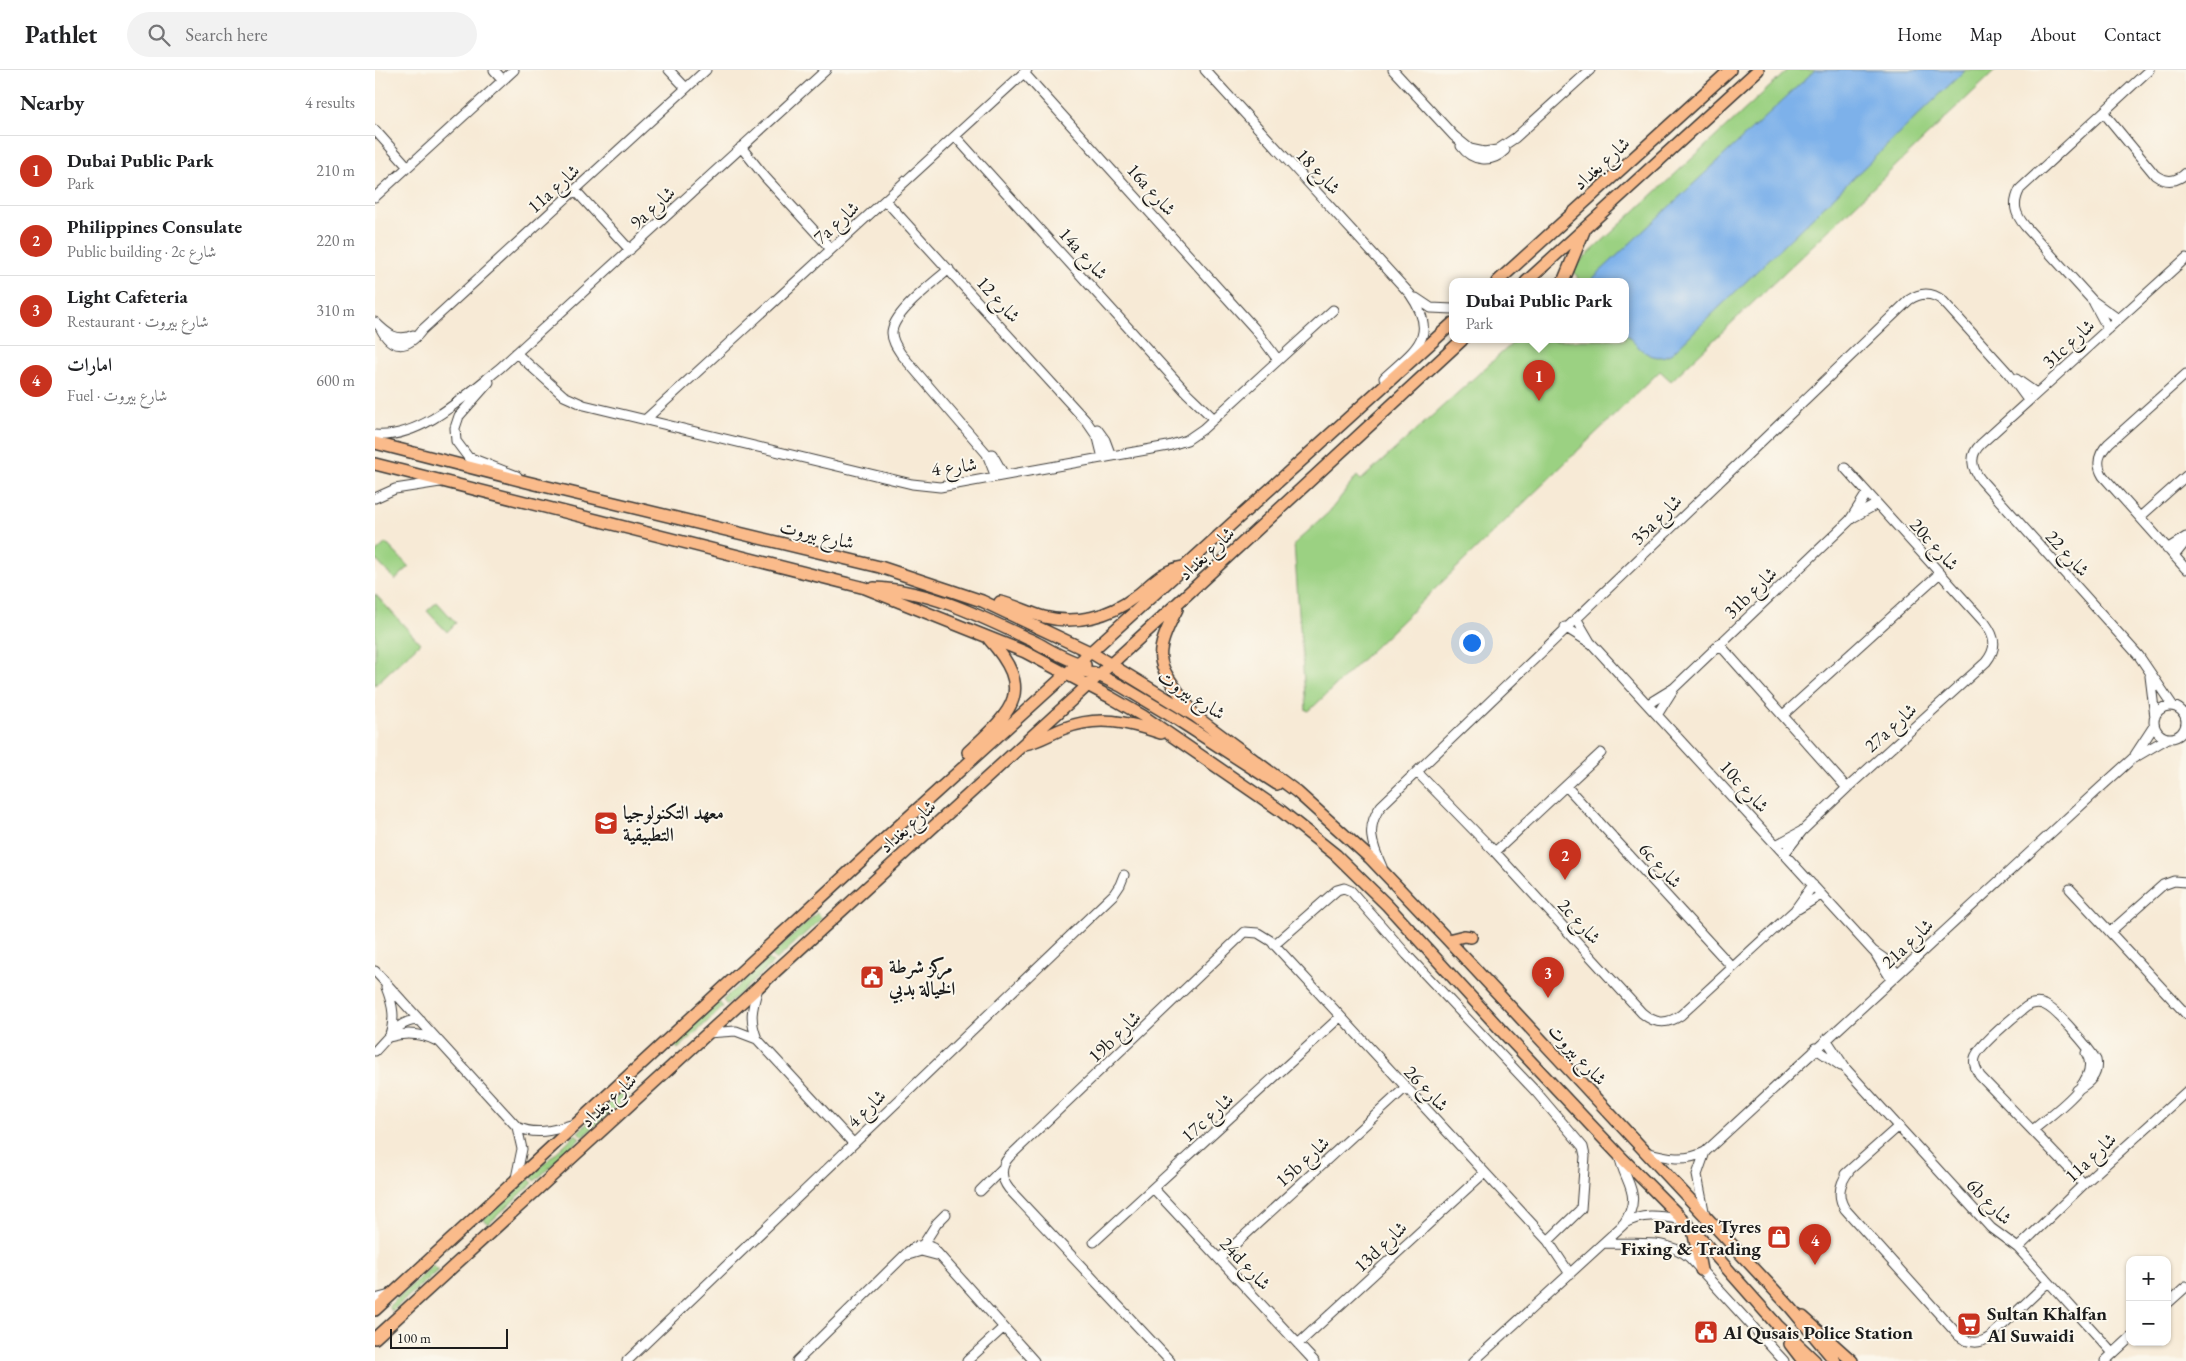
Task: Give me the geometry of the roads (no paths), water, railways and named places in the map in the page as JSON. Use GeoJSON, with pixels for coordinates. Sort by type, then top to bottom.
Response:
{"type":"FeatureCollection","features":[{"type":"Feature","properties":{"kind":"main road","name":"شارع بغداد"},"geometry":{"type":"LineString","coordinates":[[1501,278],[1730,70]]}},
{"type":"Feature","properties":{"kind":"main road","name":"شارع بغداد"},"geometry":{"type":"LineString","coordinates":[[1530,278],[1758,70]]}},
{"type":"Feature","properties":{"kind":"main road"},"geometry":{"type":"LineString","coordinates":[[1565,278],[1586,226]]}},
{"type":"Feature","properties":{"kind":"main road","name":"شارع بغداد"},"geometry":{"type":"LineString","coordinates":[[375,1310],[890,834],[1449,327]]}},
{"type":"Feature","properties":{"kind":"main road","name":"شارع بغداد"},"geometry":{"type":"LineString","coordinates":[[375,1338],[1459,343]]}},
{"type":"Feature","properties":{"kind":"main road","name":"شارع بيروت"},"geometry":{"type":"LineString","coordinates":[[375,443],[527,482],[880,567],[982,601],[1090,652],[1195,716],[1297,792],[1385,874],[1791,1308],[1835,1361]]}},
{"type":"Feature","properties":{"kind":"main road"},"geometry":{"type":"LineString","coordinates":[[375,464],[440,482],[865,588],[987,635],[1067,673],[1178,739],[1287,815],[1336,855],[1387,906],[1619,1155],[1693,1230],[1777,1326],[1803,1361]]}},
{"type":"Feature","properties":{"kind":"main road"},"geometry":{"type":"LineString","coordinates":[[982,601],[1004,603],[1058,620],[1086,619],[1113,611],[1136,596],[1163,573],[1185,567]]}},
{"type":"Feature","properties":{"kind":"main road"},"geometry":{"type":"LineString","coordinates":[[865,588],[892,589],[926,595],[1012,631],[1077,664],[1094,667],[1111,664]]}},
{"type":"Feature","properties":{"kind":"main road"},"geometry":{"type":"LineString","coordinates":[[1181,600],[1164,634],[1161,659],[1168,680],[1195,716]]}},
{"type":"Feature","properties":{"kind":"main road"},"geometry":{"type":"LineString","coordinates":[[890,834],[917,802],[999,724],[1008,710],[1014,694],[1014,677],[1005,657],[987,635]]}},
{"type":"Feature","properties":{"kind":"main road"},"geometry":{"type":"LineString","coordinates":[[1067,673],[1083,671],[1099,675],[1178,720],[1267,779],[1297,792]]}},
{"type":"Feature","properties":{"kind":"main road"},"geometry":{"type":"LineString","coordinates":[[1023,744],[1044,738],[1077,724],[1099,720],[1127,723],[1178,739]]}},
{"type":"Feature","properties":{"kind":"main road"},"geometry":{"type":"LineString","coordinates":[[1448,940],[1464,936],[1471,937]]}},
{"type":"Feature","properties":{"kind":"main road"},"geometry":{"type":"LineString","coordinates":[[1693,1230],[1701,1270]]}},
{"type":"Feature","properties":{"kind":"main road","name":"شارع بيروت"},"geometry":{"type":"LineString","coordinates":[[1791,1308],[1820,1330],[1852,1361]]}},
{"type":"Feature","properties":{"kind":"main road"},"geometry":{"type":"LineString","coordinates":[[1777,1326],[1815,1361]]}},
{"type":"Feature","properties":{"kind":"street"},"geometry":{"type":"LineString","coordinates":[[494,70],[503,80]]}},
{"type":"Feature","properties":{"kind":"street"},"geometry":{"type":"LineString","coordinates":[[375,197],[514,70]]}},
{"type":"Feature","properties":{"kind":"street"},"geometry":{"type":"LineString","coordinates":[[669,70],[686,88]]}},
{"type":"Feature","properties":{"kind":"street","name":"11a شارع"},"geometry":{"type":"LineString","coordinates":[[377,324],[390,336],[400,338],[410,337],[422,330],[706,70]]}},
{"type":"Feature","properties":{"kind":"street","name":"9a شارع"},"geometry":{"type":"LineString","coordinates":[[375,435],[396,434],[419,426],[458,402],[519,351],[826,70]]}},
{"type":"Feature","properties":{"kind":"street","name":"شارع 18"},"geometry":{"type":"LineString","coordinates":[[1205,70],[1410,294],[1421,311],[1423,318],[1422,338],[1415,349],[1375,388],[1369,399]]}},
{"type":"Feature","properties":{"kind":"street"},"geometry":{"type":"LineString","coordinates":[[1393,70],[1454,136],[1467,154],[1483,160],[1501,154],[1515,138],[1590,70]]}},
{"type":"Feature","properties":{"kind":"street"},"geometry":{"type":"LineString","coordinates":[[2118,320],[2093,301],[2030,232],[2016,214],[2016,197],[2020,189],[2149,70]]}},
{"type":"Feature","properties":{"kind":"street","name":"7a شارع"},"geometry":{"type":"LineString","coordinates":[[646,419],[1025,71]]}},
{"type":"Feature","properties":{"kind":"street","name":"16a شارع"},"geometry":{"type":"LineString","coordinates":[[1025,71],[1281,358]]}},
{"type":"Feature","properties":{"kind":"street"},"geometry":{"type":"LineString","coordinates":[[2104,113],[2155,176],[2165,180],[2176,180],[2186,172]]}},
{"type":"Feature","properties":{"kind":"street"},"geometry":{"type":"LineString","coordinates":[[375,130],[408,167]]}},
{"type":"Feature","properties":{"kind":"street","name":"14a شارع"},"geometry":{"type":"LineString","coordinates":[[955,136],[1212,421]]}},
{"type":"Feature","properties":{"kind":"street"},"geometry":{"type":"LineString","coordinates":[[739,150],[831,249]]}},
{"type":"Feature","properties":{"kind":"street"},"geometry":{"type":"LineString","coordinates":[[575,190],[629,250]]}},
{"type":"Feature","properties":{"kind":"street","name":"شارع 12"},"geometry":{"type":"LineString","coordinates":[[885,200],[1087,422],[1107,457]]}},
{"type":"Feature","properties":{"kind":"street","name":"31c شارع"},"geometry":{"type":"LineString","coordinates":[[1974,454],[1978,447],[2035,393],[2186,258]]}},
{"type":"Feature","properties":{"kind":"street"},"geometry":{"type":"LineString","coordinates":[[949,269],[902,312],[890,320],[885,335],[889,345],[901,354],[990,458],[1000,476]]}},
{"type":"Feature","properties":{"kind":"street","name":"شارع 18"},"geometry":{"type":"LineString","coordinates":[[1410,294],[1431,308],[1449,309]]}},
{"type":"Feature","properties":{"kind":"street","name":"35a شارع"},"geometry":{"type":"LineString","coordinates":[[1385,874],[1372,844],[1371,828],[1381,806],[1565,627],[1900,307],[1913,297],[1932,294],[1943,301],[2009,374],[2028,400]]}},
{"type":"Feature","properties":{"kind":"street"},"geometry":{"type":"LineString","coordinates":[[2093,301],[2108,329]]}},
{"type":"Feature","properties":{"kind":"street","name":"شارع 4"},"geometry":{"type":"LineString","coordinates":[[519,351],[564,396],[577,403],[921,486],[939,487],[1178,444],[1195,435],[1212,421],[1333,310]]}},
{"type":"Feature","properties":{"kind":"street","name":"9a شارع"},"geometry":{"type":"LineString","coordinates":[[500,368],[495,377],[459,416],[455,428],[456,442],[468,457],[512,473],[527,482]]}},
{"type":"Feature","properties":{"kind":"street","name":"35a شارع"},"geometry":{"type":"LineString","coordinates":[[2009,374],[2035,393]]}},
{"type":"Feature","properties":{"kind":"street"},"geometry":{"type":"LineString","coordinates":[[2186,374],[2109,442],[2099,459],[2100,470],[2103,476],[2186,569]]}},
{"type":"Feature","properties":{"kind":"street"},"geometry":{"type":"LineString","coordinates":[[663,423],[663,408],[668,398]]}},
{"type":"Feature","properties":{"kind":"street","name":"شارع 22"},"geometry":{"type":"LineString","coordinates":[[1974,454],[1973,467],[1977,475],[2130,645],[2173,706]]}},
{"type":"Feature","properties":{"kind":"street","name":"20c شارع"},"geometry":{"type":"LineString","coordinates":[[1845,468],[1989,628],[1995,644]]}},
{"type":"Feature","properties":{"kind":"street"},"geometry":{"type":"LineString","coordinates":[[2140,517],[2186,476]]}},
{"type":"Feature","properties":{"kind":"street"},"geometry":{"type":"LineString","coordinates":[[375,498],[409,486],[440,482]]}},
{"type":"Feature","properties":{"kind":"street","name":"31b شارع"},"geometry":{"type":"LineString","coordinates":[[1850,520],[1867,493]]}},
{"type":"Feature","properties":{"kind":"street","name":"31b شارع"},"geometry":{"type":"LineString","coordinates":[[1657,714],[1674,688],[1719,644],[1850,520],[1877,504]]}},
{"type":"Feature","properties":{"kind":"street"},"geometry":{"type":"LineString","coordinates":[[2167,548],[2186,537]]}},
{"type":"Feature","properties":{"kind":"street"},"geometry":{"type":"LineString","coordinates":[[2174,556],[2186,541]]}},
{"type":"Feature","properties":{"kind":"street"},"geometry":{"type":"LineString","coordinates":[[1783,715],[1939,573]]}},
{"type":"Feature","properties":{"kind":"street","name":"10c شارع"},"geometry":{"type":"LineString","coordinates":[[1575,618],[1591,644],[1648,704],[1894,976]]}},
{"type":"Feature","properties":{"kind":"street","name":"10c شارع"},"geometry":{"type":"LineString","coordinates":[[1565,627],[1591,644]]}},
{"type":"Feature","properties":{"kind":"street"},"geometry":{"type":"LineString","coordinates":[[1719,644],[1847,788]]}},
{"type":"Feature","properties":{"kind":"street","name":"27a شارع"},"geometry":{"type":"LineString","coordinates":[[1784,854],[1802,831],[1847,788],[1986,662],[1994,651],[1995,644]]}},
{"type":"Feature","properties":{"kind":"street","name":"شارع 22"},"geometry":{"type":"LineString","coordinates":[[2149,671],[2155,722]]}},
{"type":"Feature","properties":{"kind":"street","name":"31b شارع"},"geometry":{"type":"LineString","coordinates":[[1648,704],[1674,688]]}},
{"type":"Feature","properties":{"kind":"street"},"geometry":{"type":"LineString","coordinates":[[2172,737],[2180,734],[2186,723],[2181,710],[2173,706],[2161,708],[2155,722],[2161,735],[2172,737],[2186,739]]}},
{"type":"Feature","properties":{"kind":"street","name":"21a شارع"},"geometry":{"type":"LineString","coordinates":[[2132,759],[2155,722]]}},
{"type":"Feature","properties":{"kind":"street","name":"21a شارع"},"geometry":{"type":"LineString","coordinates":[[1646,1152],[1668,1158],[1683,1159],[1705,1152],[1815,1048],[2132,759],[2172,737]]}},
{"type":"Feature","properties":{"kind":"street"},"geometry":{"type":"LineString","coordinates":[[1495,852],[1601,753]]}},
{"type":"Feature","properties":{"kind":"street","name":"2c شارع"},"geometry":{"type":"LineString","coordinates":[[1420,769],[1441,796],[1495,852],[1642,1013],[1657,1022],[1668,1022],[1681,1015],[1732,967]]}},
{"type":"Feature","properties":{"kind":"street","name":"6c شارع"},"geometry":{"type":"LineString","coordinates":[[1566,786],[1732,967]]}},
{"type":"Feature","properties":{"kind":"street","name":"27a شارع"},"geometry":{"type":"LineString","coordinates":[[1776,845],[1802,831]]}},
{"type":"Feature","properties":{"kind":"street","name":"شارع 4"},"geometry":{"type":"LineString","coordinates":[[627,1361],[1114,894],[1124,875]]}},
{"type":"Feature","properties":{"kind":"street"},"geometry":{"type":"LineString","coordinates":[[2153,893],[2162,882],[2171,877],[2186,878]]}},
{"type":"Feature","properties":{"kind":"street"},"geometry":{"type":"LineString","coordinates":[[2110,932],[2168,882],[2186,882]]}},
{"type":"Feature","properties":{"kind":"street"},"geometry":{"type":"LineString","coordinates":[[1795,910],[1813,885]]}},
{"type":"Feature","properties":{"kind":"street"},"geometry":{"type":"LineString","coordinates":[[1274,945],[1337,890],[1344,888],[1351,891],[1407,955],[1537,1093],[1583,1147],[1585,1156],[1581,1210],[1548,1242]]}},
{"type":"Feature","properties":{"kind":"street"},"geometry":{"type":"LineString","coordinates":[[2070,889],[2186,1014]]}},
{"type":"Feature","properties":{"kind":"street"},"geometry":{"type":"LineString","coordinates":[[1732,967],[1795,910],[1821,894]]}},
{"type":"Feature","properties":{"kind":"street","name":"شارع 26"},"geometry":{"type":"LineString","coordinates":[[1233,944],[1241,935],[1252,931],[1265,936],[1548,1242],[1570,1274]]}},
{"type":"Feature","properties":{"kind":"street","name":"19b شارع"},"geometry":{"type":"LineString","coordinates":[[1016,1150],[1233,944]]}},
{"type":"Feature","properties":{"kind":"street"},"geometry":{"type":"LineString","coordinates":[[375,971],[517,1127],[543,1132],[576,1124]]}},
{"type":"Feature","properties":{"kind":"street"},"geometry":{"type":"LineString","coordinates":[[383,980],[394,1012],[393,1025],[389,1037]]}},
{"type":"Feature","properties":{"kind":"street"},"geometry":{"type":"LineString","coordinates":[[758,986],[751,1016],[752,1026],[757,1039],[853,1143]]}},
{"type":"Feature","properties":{"kind":"street"},"geometry":{"type":"LineString","coordinates":[[2033,1130],[2093,1078],[2097,1066],[2093,1055],[2048,1006],[2036,1003],[2026,1007],[1995,1038],[1984,1050],[1980,1062],[1991,1086],[2084,1184]]}},
{"type":"Feature","properties":{"kind":"street","name":"17c شارع"},"geometry":{"type":"LineString","coordinates":[[1095,1242],[1340,1017]]}},
{"type":"Feature","properties":{"kind":"street"},"geometry":{"type":"LineString","coordinates":[[375,1051],[406,1022],[421,1021]]}},
{"type":"Feature","properties":{"kind":"street"},"geometry":{"type":"LineString","coordinates":[[707,1033],[736,1031],[757,1039]]}},
{"type":"Feature","properties":{"kind":"street"},"geometry":{"type":"LineString","coordinates":[[389,1037],[415,1034],[442,1044]]}},
{"type":"Feature","properties":{"kind":"street","name":"6b شارع"},"geometry":{"type":"LineString","coordinates":[[1826,1039],[1846,1069],[1991,1228],[2018,1248],[2113,1353]]}},
{"type":"Feature","properties":{"kind":"street","name":"6b شارع"},"geometry":{"type":"LineString","coordinates":[[1815,1048],[1846,1069]]}},
{"type":"Feature","properties":{"kind":"street","name":"15b شارع"},"geometry":{"type":"LineString","coordinates":[[1220,1258],[1405,1088]]}},
{"type":"Feature","properties":{"kind":"street","name":"11a شارع"},"geometry":{"type":"LineString","coordinates":[[2018,1248],[2084,1184],[2186,1092]]}},
{"type":"Feature","properties":{"kind":"street"},"geometry":{"type":"LineString","coordinates":[[1899,1126],[1839,1180],[1834,1190],[1836,1202],[1957,1332],[1966,1340],[1978,1342],[1986,1340],[2048,1282]]}},
{"type":"Feature","properties":{"kind":"street"},"geometry":{"type":"LineString","coordinates":[[516,1178],[522,1149],[517,1127]]}},
{"type":"Feature","properties":{"kind":"street"},"geometry":{"type":"LineString","coordinates":[[1016,1150],[1005,1161],[1003,1180],[1170,1361]]}},
{"type":"Feature","properties":{"kind":"street"},"geometry":{"type":"LineString","coordinates":[[1016,1150],[1008,1162],[1006,1173],[1018,1197]]}},
{"type":"Feature","properties":{"kind":"street","name":"21a شارع"},"geometry":{"type":"LineString","coordinates":[[1705,1152],[1697,1175],[1705,1216]]}},
{"type":"Feature","properties":{"kind":"street"},"geometry":{"type":"LineString","coordinates":[[1619,1155],[1633,1193],[1631,1208],[1623,1224]]}},
{"type":"Feature","properties":{"kind":"street"},"geometry":{"type":"LineString","coordinates":[[980,1191],[1003,1168]]}},
{"type":"Feature","properties":{"kind":"street","name":"13d شارع"},"geometry":{"type":"LineString","coordinates":[[1298,1344],[1484,1173]]}},
{"type":"Feature","properties":{"kind":"street","name":"24d شارع"},"geometry":{"type":"LineString","coordinates":[[1153,1188],[1314,1361]]}},
{"type":"Feature","properties":{"kind":"street"},"geometry":{"type":"LineString","coordinates":[[923,1245],[937,1223],[946,1214]]}},
{"type":"Feature","properties":{"kind":"street"},"geometry":{"type":"LineString","coordinates":[[1474,1361],[1623,1224],[1636,1217],[1651,1214],[1683,1220]]}},
{"type":"Feature","properties":{"kind":"street"},"geometry":{"type":"LineString","coordinates":[[1604,1243],[1657,1244],[1673,1247],[1687,1255],[1784,1361]]}},
{"type":"Feature","properties":{"kind":"street"},"geometry":{"type":"LineString","coordinates":[[797,1361],[902,1258],[913,1248],[923,1245],[933,1248],[1003,1328],[1035,1361]]}},
{"type":"Feature","properties":{"kind":"street"},"geometry":{"type":"LineString","coordinates":[[902,1258],[921,1251],[931,1253],[940,1258]]}},
{"type":"Feature","properties":{"kind":"street","name":"شارع 26"},"geometry":{"type":"LineString","coordinates":[[1557,1253],[1578,1267]]}},
{"type":"Feature","properties":{"kind":"street"},"geometry":{"type":"LineString","coordinates":[[2170,1301],[2186,1287]]}},
{"type":"Feature","properties":{"kind":"street"},"geometry":{"type":"LineString","coordinates":[[375,1299],[392,1294]]}},
{"type":"Feature","properties":{"kind":"street"},"geometry":{"type":"LineString","coordinates":[[967,1361],[1003,1328]]}},
{"type":"Feature","properties":{"kind":"street"},"geometry":{"type":"LineString","coordinates":[[2105,1361],[2126,1342]]}},
{"type":"Feature","properties":{"kind":"water"},"geometry":{"type":"Polygon","coordinates":[[[1815,70],[1965,70],[1672,353],[1665,356],[1652,356],[1640,349],[1629,337],[1629,278],[1593,278],[1815,70]]]}},
{"type":"Feature","properties":{"kind":"place","name":"Dubai Public Park"},"geometry":{"type":"Point","coordinates":[1539,401]}},
{"type":"Feature","properties":{"kind":"place","name":"معهد التكنولوجيا التطبيقية"},"geometry":{"type":"Point","coordinates":[606,823]}},
{"type":"Feature","properties":{"kind":"place","name":"Philippines Consulate"},"geometry":{"type":"Point","coordinates":[1565,880]}},
{"type":"Feature","properties":{"kind":"place","name":"مركز شرطة الخيالة بدبي"},"geometry":{"type":"Point","coordinates":[872,977]}},
{"type":"Feature","properties":{"kind":"place","name":"Light Cafeteria"},"geometry":{"type":"Point","coordinates":[1548,998]}},
{"type":"Feature","properties":{"kind":"place","name":"Pardees Tyres Fixing & Trading"},"geometry":{"type":"Point","coordinates":[1779,1237]}},
{"type":"Feature","properties":{"kind":"place","name":"امارات"},"geometry":{"type":"Point","coordinates":[1815,1265]}},
{"type":"Feature","properties":{"kind":"place","name":"Sultan Khalfan Al Suwaidi"},"geometry":{"type":"Point","coordinates":[1969,1324]}},
{"type":"Feature","properties":{"kind":"place","name":"Al Qusais Police Station"},"geometry":{"type":"Point","coordinates":[1706,1332]}}]}
